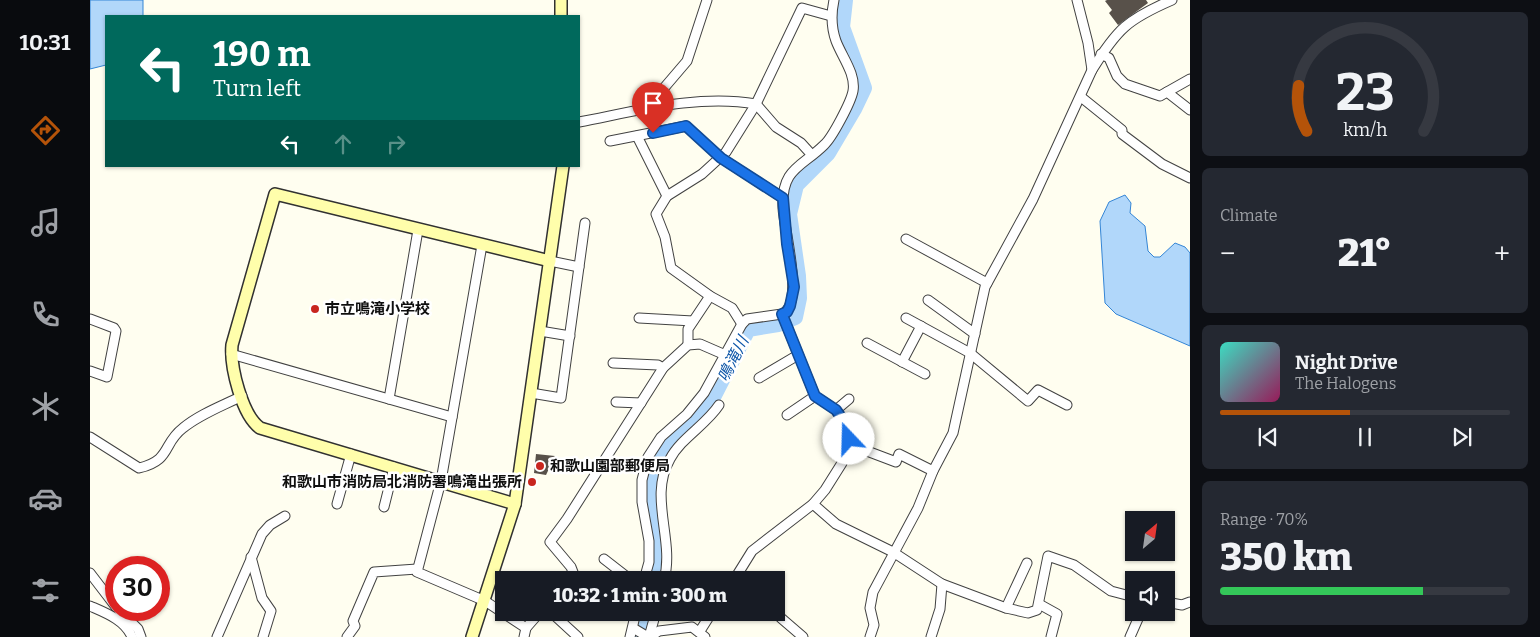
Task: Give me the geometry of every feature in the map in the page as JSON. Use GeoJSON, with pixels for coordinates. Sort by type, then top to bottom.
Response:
{"type":"FeatureCollection","features":[{"type":"Feature","properties":{"kind":"street"},"geometry":{"type":"LineString","coordinates":[[561,0],[562,15]]}},
{"type":"Feature","properties":{"kind":"street"},"geometry":{"type":"LineString","coordinates":[[646,109],[687,61],[707,0]]}},
{"type":"Feature","properties":{"kind":"street"},"geometry":{"type":"LineString","coordinates":[[834,0],[831,16],[836,41],[850,72],[853,92],[828,141],[791,174],[783,198],[787,244],[794,287],[790,306],[784,320],[815,396],[836,410],[843,420],[849,439],[858,448],[896,462],[899,454],[933,471]]}},
{"type":"Feature","properties":{"kind":"street"},"geometry":{"type":"LineString","coordinates":[[1077,0],[1088,43],[1092,70]]}},
{"type":"Feature","properties":{"kind":"street"},"geometry":{"type":"LineString","coordinates":[[870,637],[874,625],[870,608],[873,592],[918,508],[933,471],[953,432],[987,283],[1033,198],[1101,54],[1130,20],[1172,0]]}},
{"type":"Feature","properties":{"kind":"street"},"geometry":{"type":"LineString","coordinates":[[742,324],[732,308],[710,296],[671,268],[665,237],[656,214],[667,196],[684,188],[721,158],[756,104],[802,8],[831,16]]}},
{"type":"Feature","properties":{"kind":"street"},"geometry":{"type":"LineString","coordinates":[[1101,54],[1109,58],[1117,76],[1125,84],[1160,96],[1190,79]]}},
{"type":"Feature","properties":{"kind":"street"},"geometry":{"type":"LineString","coordinates":[[1167,92],[1190,110]]}},
{"type":"Feature","properties":{"kind":"street"},"geometry":{"type":"LineString","coordinates":[[1081,97],[1122,130],[1122,134],[1162,164],[1190,178]]}},
{"type":"Feature","properties":{"kind":"street"},"geometry":{"type":"LineString","coordinates":[[580,122],[646,109],[718,99],[756,104],[776,127],[801,143],[812,154]]}},
{"type":"Feature","properties":{"kind":"street"},"geometry":{"type":"LineString","coordinates":[[610,141],[686,126],[721,158],[783,198]]}},
{"type":"Feature","properties":{"kind":"street"},"geometry":{"type":"LineString","coordinates":[[636,136],[667,196]]}},
{"type":"Feature","properties":{"kind":"street"},"geometry":{"type":"LineString","coordinates":[[472,637],[515,504],[563,167]]}},
{"type":"Feature","properties":{"kind":"street"},"geometry":{"type":"LineString","coordinates":[[515,504],[260,428],[253,423],[248,414],[232,368],[231,354],[240,316],[275,194],[418,230],[579,267]]}},
{"type":"Feature","properties":{"kind":"street"},"geometry":{"type":"LineString","coordinates":[[531,393],[561,398],[585,223]]}},
{"type":"Feature","properties":{"kind":"street"},"geometry":{"type":"LineString","coordinates":[[389,399],[418,230]]}},
{"type":"Feature","properties":{"kind":"street"},"geometry":{"type":"LineString","coordinates":[[906,239],[987,283]]}},
{"type":"Feature","properties":{"kind":"street"},"geometry":{"type":"LineString","coordinates":[[482,245],[441,481],[417,572],[485,601],[525,633],[534,621]]}},
{"type":"Feature","properties":{"kind":"street"},"geometry":{"type":"LineString","coordinates":[[688,345],[688,330],[710,296]]}},
{"type":"Feature","properties":{"kind":"street"},"geometry":{"type":"LineString","coordinates":[[928,300],[975,334]]}},
{"type":"Feature","properties":{"kind":"street"},"geometry":{"type":"LineString","coordinates":[[639,318],[693,321]]}},
{"type":"Feature","properties":{"kind":"street"},"geometry":{"type":"LineString","coordinates":[[646,571],[649,562],[649,541],[642,502],[642,480],[648,457],[661,437],[686,414],[704,393],[723,354],[747,318],[784,320]]}},
{"type":"Feature","properties":{"kind":"street"},"geometry":{"type":"LineString","coordinates":[[906,318],[970,353],[1028,401],[1038,390],[1067,405]]}},
{"type":"Feature","properties":{"kind":"street"},"geometry":{"type":"LineString","coordinates":[[90,319],[114,328],[116,331],[107,377],[90,372]]}},
{"type":"Feature","properties":{"kind":"street"},"geometry":{"type":"LineString","coordinates":[[902,362],[921,326]]}},
{"type":"Feature","properties":{"kind":"street"},"geometry":{"type":"LineString","coordinates":[[540,331],[570,336]]}},
{"type":"Feature","properties":{"kind":"street"},"geometry":{"type":"LineString","coordinates":[[867,343],[925,374]]}},
{"type":"Feature","properties":{"kind":"street"},"geometry":{"type":"LineString","coordinates":[[573,571],[550,542],[567,519],[663,368],[688,345],[700,344],[723,354]]}},
{"type":"Feature","properties":{"kind":"street"},"geometry":{"type":"LineString","coordinates":[[231,354],[452,417]]}},
{"type":"Feature","properties":{"kind":"street"},"geometry":{"type":"LineString","coordinates":[[759,378],[798,355]]}},
{"type":"Feature","properties":{"kind":"street"},"geometry":{"type":"LineString","coordinates":[[613,363],[658,365],[663,368]]}},
{"type":"Feature","properties":{"kind":"street"},"geometry":{"type":"LineString","coordinates":[[90,437],[139,468],[154,464],[164,456],[181,430],[191,422],[242,396]]}},
{"type":"Feature","properties":{"kind":"street"},"geometry":{"type":"LineString","coordinates":[[787,415],[815,396]]}},
{"type":"Feature","properties":{"kind":"street"},"geometry":{"type":"LineString","coordinates":[[836,410],[849,399]]}},
{"type":"Feature","properties":{"kind":"street"},"geometry":{"type":"LineString","coordinates":[[616,402],[641,403]]}},
{"type":"Feature","properties":{"kind":"street"},"geometry":{"type":"LineString","coordinates":[[664,571],[666,538],[660,499],[664,470],[677,448],[719,405]]}},
{"type":"Feature","properties":{"kind":"street"},"geometry":{"type":"LineString","coordinates":[[740,571],[752,551],[813,504],[825,490],[842,463],[849,439]]}},
{"type":"Feature","properties":{"kind":"street"},"geometry":{"type":"LineString","coordinates":[[337,504],[350,454]]}},
{"type":"Feature","properties":{"kind":"street"},"geometry":{"type":"LineString","coordinates":[[384,507],[394,467]]}},
{"type":"Feature","properties":{"kind":"street"},"geometry":{"type":"LineString","coordinates":[[813,504],[836,524],[893,552],[942,584],[1006,608],[1028,613],[1036,610],[1039,604],[1048,556],[1074,564],[1112,591],[1125,595]]}},
{"type":"Feature","properties":{"kind":"street"},"geometry":{"type":"LineString","coordinates":[[217,637],[262,534],[270,525],[285,516]]}},
{"type":"Feature","properties":{"kind":"street"},"geometry":{"type":"LineString","coordinates":[[251,557],[262,598],[271,611],[263,637]]}},
{"type":"Feature","properties":{"kind":"street"},"geometry":{"type":"LineString","coordinates":[[604,559],[619,571]]}},
{"type":"Feature","properties":{"kind":"street"},"geometry":{"type":"LineString","coordinates":[[1006,608],[1027,563]]}},
{"type":"Feature","properties":{"kind":"street"},"geometry":{"type":"LineString","coordinates":[[347,637],[355,626],[353,621],[374,572],[417,569]]}},
{"type":"Feature","properties":{"kind":"street"},"geometry":{"type":"LineString","coordinates":[[90,573],[105,593]]}},
{"type":"Feature","properties":{"kind":"street"},"geometry":{"type":"LineString","coordinates":[[931,637],[940,609],[942,584]]}},
{"type":"Feature","properties":{"kind":"street"},"geometry":{"type":"LineString","coordinates":[[1175,604],[1182,605],[1190,602]]}},
{"type":"Feature","properties":{"kind":"street"},"geometry":{"type":"LineString","coordinates":[[1039,604],[1057,614],[1051,637]]}},
{"type":"Feature","properties":{"kind":"street"},"geometry":{"type":"LineString","coordinates":[[90,606],[115,618],[130,631],[132,637]]}},
{"type":"Feature","properties":{"kind":"street"},"geometry":{"type":"LineString","coordinates":[[130,621],[138,629],[141,637]]}},
{"type":"Feature","properties":{"kind":"street"},"geometry":{"type":"LineString","coordinates":[[562,621],[578,637]]}},
{"type":"Feature","properties":{"kind":"street"},"geometry":{"type":"LineString","coordinates":[[648,637],[653,621]]}},
{"type":"Feature","properties":{"kind":"street"},"geometry":{"type":"LineString","coordinates":[[633,632],[648,637],[659,631],[692,628],[702,634],[708,621]]}},
{"type":"Feature","properties":{"kind":"street"},"geometry":{"type":"LineString","coordinates":[[784,621],[803,637]]}},
{"type":"Feature","properties":{"kind":"street"},"geometry":{"type":"LineString","coordinates":[[1130,637],[1137,621]]}},
{"type":"Feature","properties":{"kind":"water"},"geometry":{"type":"Polygon","coordinates":[[[90,0],[143,0],[143,15],[105,15],[105,65],[90,69],[90,0]]]}},
{"type":"Feature","properties":{"kind":"water"},"geometry":{"type":"Polygon","coordinates":[[[1125,195],[1131,203],[1130,213],[1145,226],[1148,251],[1154,257],[1160,257],[1175,243],[1185,247],[1190,253],[1190,346],[1116,314],[1105,303],[1100,221],[1109,202],[1125,195]]]}},
{"type":"Feature","properties":{"kind":"building"},"geometry":{"type":"Polygon","coordinates":[[[1146,0],[1148,3],[1118,25],[1109,13],[1112,10],[1105,1],[1146,0]]]}},
{"type":"Feature","properties":{"kind":"building"},"geometry":{"type":"Polygon","coordinates":[[[536,454],[555,456],[546,475],[534,473],[536,454]]]}},
{"type":"Feature","properties":{"kind":"waterway","name":"鳴滝川"},"geometry":{"type":"LineString","coordinates":[[655,571],[658,553],[651,488],[663,454],[710,403],[748,329],[778,324],[795,317],[799,298],[798,276],[789,214],[796,185],[828,153],[864,88],[842,27],[845,0]]}},
{"type":"Feature","properties":{"kind":"waterway","name":"鳴滝川"},"geometry":{"type":"LineString","coordinates":[[640,637],[644,621]]}},
{"type":"Feature","properties":{"kind":"place","name":"市立鳴滝小学校"},"geometry":{"type":"Point","coordinates":[315,309]}},
{"type":"Feature","properties":{"kind":"place","name":"和歌山園部郵便局"},"geometry":{"type":"Point","coordinates":[540,466]}},
{"type":"Feature","properties":{"kind":"place","name":"和歌山市消防局北消防署鳴滝出張所"},"geometry":{"type":"Point","coordinates":[532,482]}},
{"type":"Feature","properties":{"kind":"route"},"geometry":{"type":"LineString","coordinates":[[653,133],[686,126],[721,158],[783,198],[787,244],[794,287],[790,306],[787,312],[782,314],[815,396],[836,410],[843,420],[849,439]]}}]}
